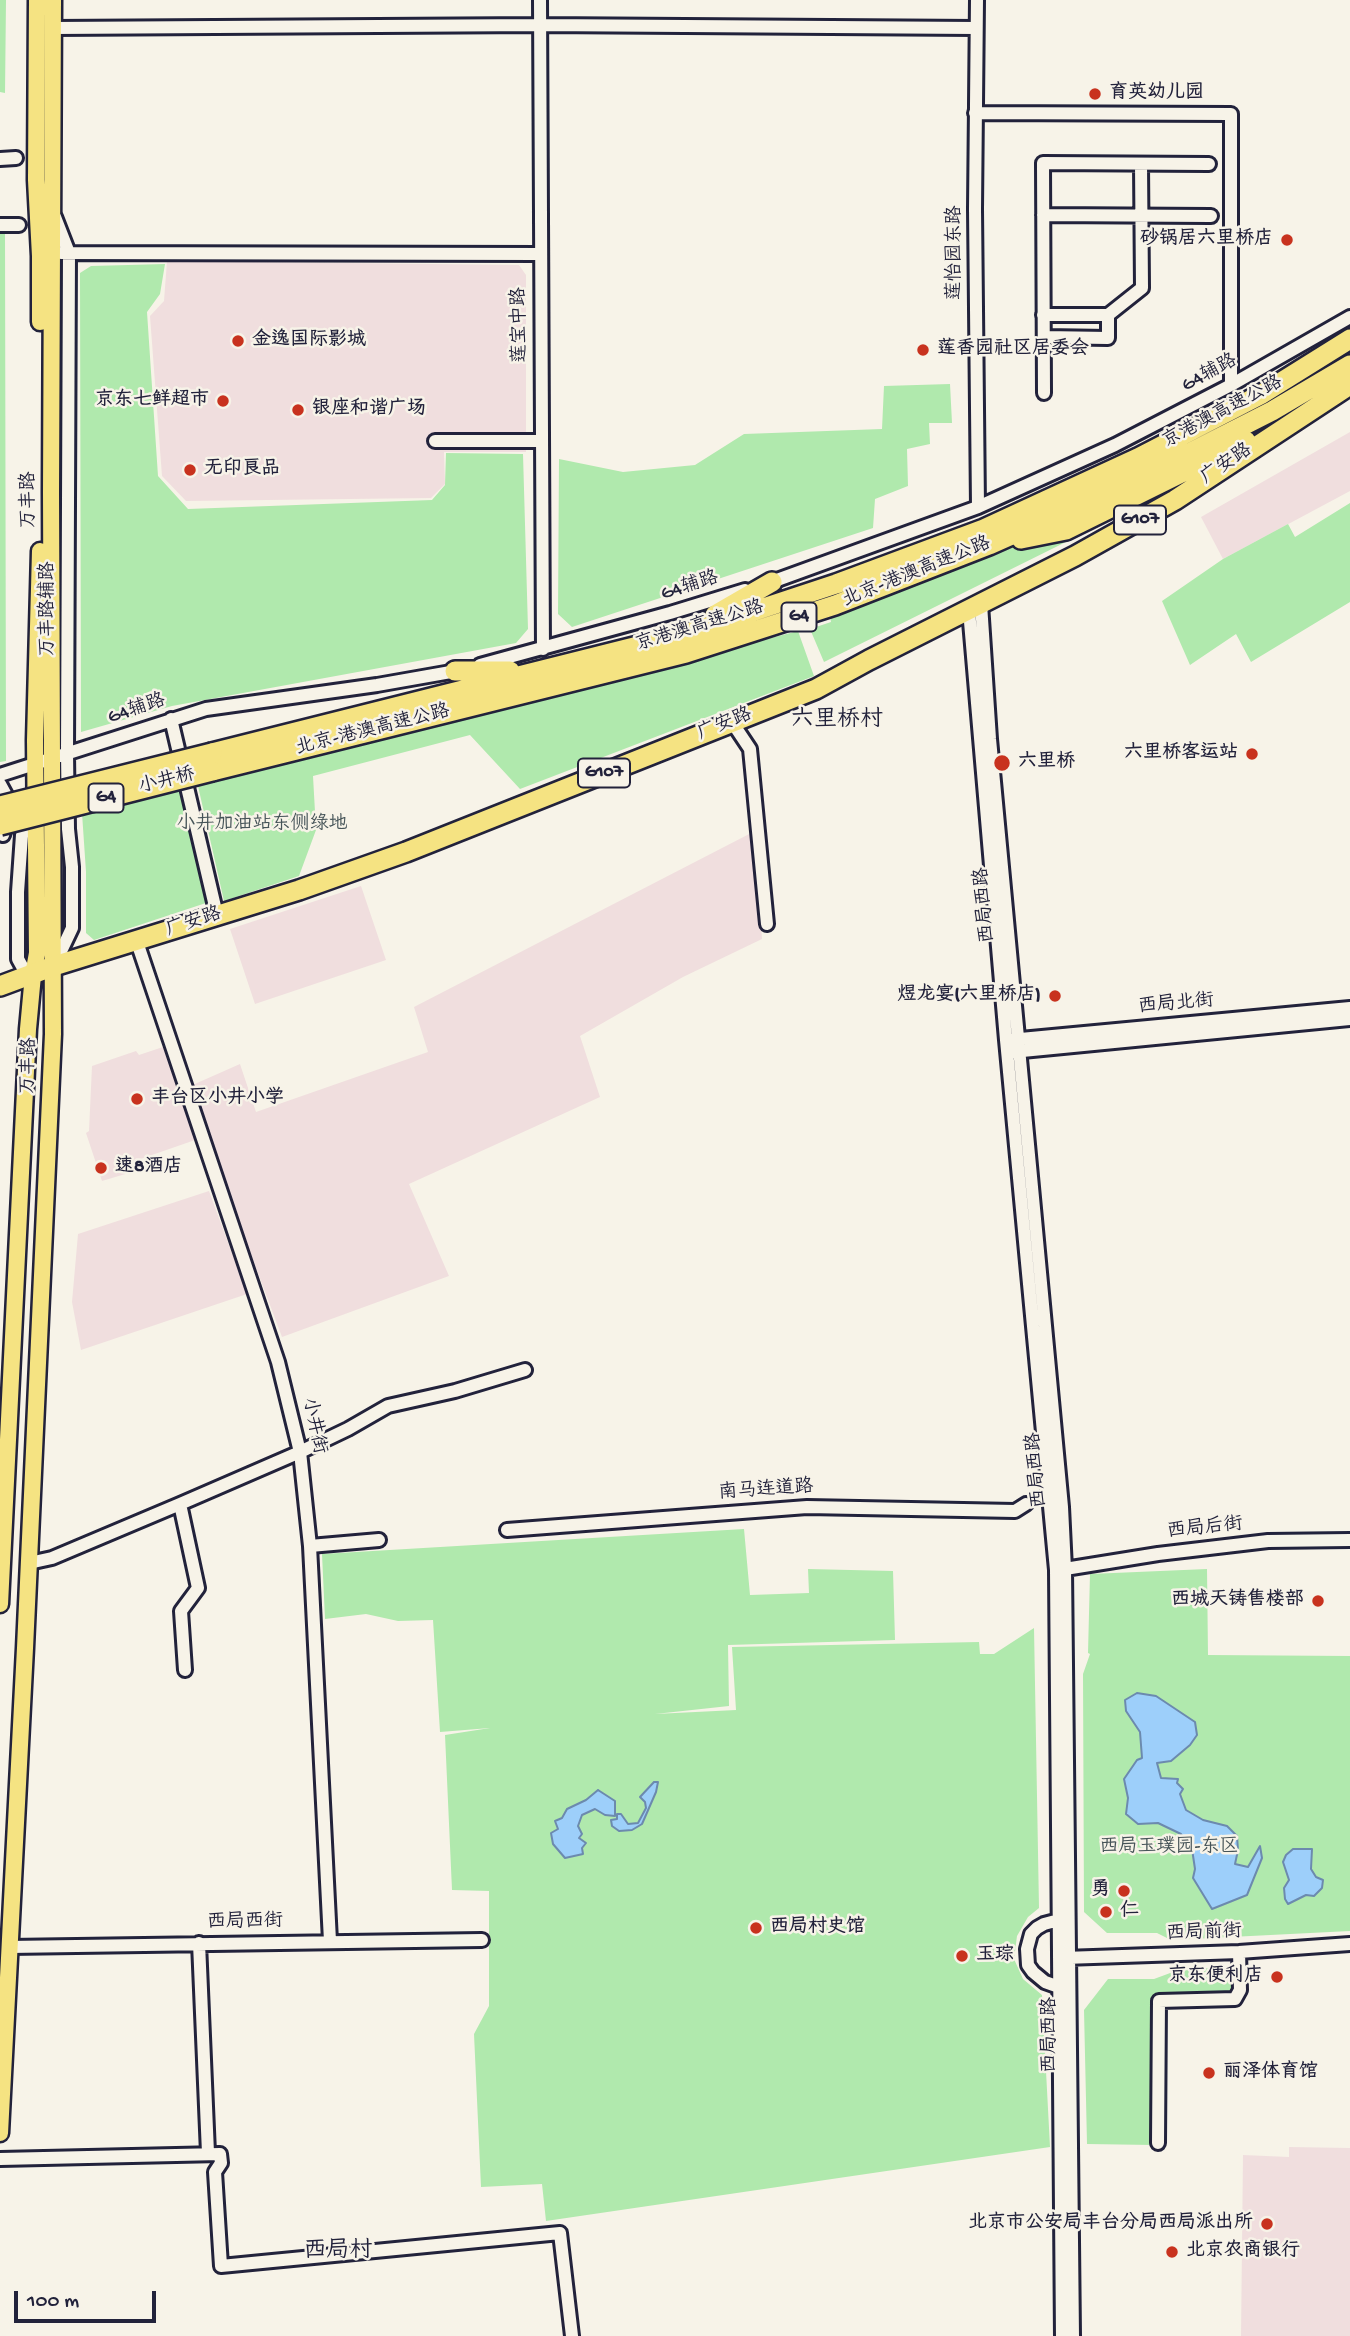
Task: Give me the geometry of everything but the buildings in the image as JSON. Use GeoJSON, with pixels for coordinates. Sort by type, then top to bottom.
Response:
{"type":"FeatureCollection","features":[{"type":"Feature","properties":{"kind":"highway","name":"京港澳高速公路"},"geometry":{"type":"LineString","coordinates":[[212,762],[682,635],[836,584],[984,529],[1138,458],[1262,394],[1350,339]]}},
{"type":"Feature","properties":{"kind":"highway","name":"北京-港澳高速公路"},"geometry":{"type":"LineString","coordinates":[[212,762],[686,653],[835,605],[989,545],[1146,475],[1272,411],[1350,365]]}},
{"type":"Feature","properties":{"kind":"highway","name":"广安路"},"geometry":{"type":"LineString","coordinates":[[54,966],[299,890],[406,852],[816,689],[1074,556],[1175,500],[1350,385]]}},
{"type":"Feature","properties":{"kind":"highway"},"geometry":{"type":"LineString","coordinates":[[989,545],[1066,530],[1238,444],[1291,422]]}},
{"type":"Feature","properties":{"kind":"highway"},"geometry":{"type":"LineString","coordinates":[[682,635],[772,582]]}},
{"type":"Feature","properties":{"kind":"highway"},"geometry":{"type":"LineString","coordinates":[[455,671],[543,671]]}},
{"type":"Feature","properties":{"kind":"highway","name":"小井桥"},"geometry":{"type":"LineString","coordinates":[[0,806],[212,762]]}},
{"type":"Feature","properties":{"kind":"highway","name":"小井桥"},"geometry":{"type":"LineString","coordinates":[[1,832],[212,762]]}},
{"type":"Feature","properties":{"kind":"highway","name":"G107"},"geometry":{"type":"LineString","coordinates":[[0,986],[54,966]]}},
{"type":"Feature","properties":{"kind":"main road","name":"万丰路"},"geometry":{"type":"LineString","coordinates":[[0,1604],[6,1394],[28,1029],[37,953],[32,829],[40,592],[37,0]]}},
{"type":"Feature","properties":{"kind":"main road","name":"万丰路"},"geometry":{"type":"LineString","coordinates":[[0,2133],[29,1563],[54,966],[59,755],[51,252],[53,0]]}},
{"type":"Feature","properties":{"kind":"main road"},"geometry":{"type":"LineString","coordinates":[[28,1029],[37,1026],[46,1028],[52,1034]]}},
{"type":"Feature","properties":{"kind":"main road"},"geometry":{"type":"LineString","coordinates":[[6,1394],[17,1418],[15,1484],[26,1485],[32,1481]]}},
{"type":"Feature","properties":{"kind":"main road"},"geometry":{"type":"LineString","coordinates":[[2,1553],[12,1547],[19,1548],[22,1556],[19,1615],[25,1647]]}},
{"type":"Feature","properties":{"kind":"street","name":"莲宝中路"},"geometry":{"type":"LineString","coordinates":[[540,0],[542,649]]}},
{"type":"Feature","properties":{"kind":"street","name":"莲怡园东路"},"geometry":{"type":"LineString","coordinates":[[977,0],[975,113],[978,507]]}},
{"type":"Feature","properties":{"kind":"street"},"geometry":{"type":"LineString","coordinates":[[53,28],[540,25],[976,28]]}},
{"type":"Feature","properties":{"kind":"street"},"geometry":{"type":"LineString","coordinates":[[975,113],[1231,114],[1231,385]]}},
{"type":"Feature","properties":{"kind":"street"},"geometry":{"type":"LineString","coordinates":[[0,159],[16,158]]}},
{"type":"Feature","properties":{"kind":"street"},"geometry":{"type":"LineString","coordinates":[[1044,393],[1043,163],[1209,164]]}},
{"type":"Feature","properties":{"kind":"street"},"geometry":{"type":"LineString","coordinates":[[1043,315],[1108,315],[1142,288],[1141,164]]}},
{"type":"Feature","properties":{"kind":"street","name":"万丰路辅路"},"geometry":{"type":"LineString","coordinates":[[52,210],[69,253],[59,755]]}},
{"type":"Feature","properties":{"kind":"street"},"geometry":{"type":"LineString","coordinates":[[1043,215],[1211,216]]}},
{"type":"Feature","properties":{"kind":"street"},"geometry":{"type":"LineString","coordinates":[[0,225],[19,225]]}},
{"type":"Feature","properties":{"kind":"street"},"geometry":{"type":"LineString","coordinates":[[51,252],[540,254]]}},
{"type":"Feature","properties":{"kind":"street"},"geometry":{"type":"LineString","coordinates":[[1044,337],[1108,338],[1108,315]]}},
{"type":"Feature","properties":{"kind":"street","name":"G4辅路"},"geometry":{"type":"LineString","coordinates":[[0,775],[206,709],[455,671],[542,649],[772,582],[978,507],[1115,445],[1231,385],[1350,317]]}},
{"type":"Feature","properties":{"kind":"street"},"geometry":{"type":"LineString","coordinates":[[435,441],[541,441]]}},
{"type":"Feature","properties":{"kind":"street","name":"西局西路"},"geometry":{"type":"LineString","coordinates":[[975,607],[1056,1570],[1059,1920],[1064,1958],[1059,1987],[1062,2336]]}},
{"type":"Feature","properties":{"kind":"street"},"geometry":{"type":"LineString","coordinates":[[171,719],[217,915]]}},
{"type":"Feature","properties":{"kind":"street"},"geometry":{"type":"LineString","coordinates":[[732,722],[750,749],[767,924]]}},
{"type":"Feature","properties":{"kind":"street"},"geometry":{"type":"LineString","coordinates":[[0,784],[6,795],[8,818],[1,832]]}},
{"type":"Feature","properties":{"kind":"street"},"geometry":{"type":"LineString","coordinates":[[1,832],[32,829]]}},
{"type":"Feature","properties":{"kind":"street","name":"小井街"},"geometry":{"type":"LineString","coordinates":[[136,942],[274,1349],[300,1452],[310,1546],[330,1941]]}},
{"type":"Feature","properties":{"kind":"street","name":"西局北街"},"geometry":{"type":"LineString","coordinates":[[1012,1046],[1350,1008]]}},
{"type":"Feature","properties":{"kind":"street","name":"西局北街"},"geometry":{"type":"LineString","coordinates":[[1012,1046],[1350,1019]]}},
{"type":"Feature","properties":{"kind":"street","name":"西局西路"},"geometry":{"type":"LineString","coordinates":[[1012,1046],[1062,1507],[1065,1569],[1064,1958],[1073,2336]]}},
{"type":"Feature","properties":{"kind":"street"},"geometry":{"type":"LineString","coordinates":[[29,1563],[52,1558],[300,1452],[388,1406],[455,1391],[525,1370]]}},
{"type":"Feature","properties":{"kind":"street"},"geometry":{"type":"LineString","coordinates":[[180,1504],[198,1588],[181,1611],[185,1670]]}},
{"type":"Feature","properties":{"kind":"street","name":"南马连道路"},"geometry":{"type":"LineString","coordinates":[[507,1530],[807,1507],[1015,1511],[1026,1504]]}},
{"type":"Feature","properties":{"kind":"street"},"geometry":{"type":"LineString","coordinates":[[310,1546],[379,1540]]}},
{"type":"Feature","properties":{"kind":"street","name":"西局后街"},"geometry":{"type":"LineString","coordinates":[[1065,1569],[1158,1553],[1268,1541],[1350,1540]]}},
{"type":"Feature","properties":{"kind":"street"},"geometry":{"type":"LineString","coordinates":[[1059,1920],[1037,1928],[1031,1934],[1027,1949],[1028,1965],[1032,1972],[1045,1982],[1059,1987]]}},
{"type":"Feature","properties":{"kind":"street","name":"西局西街"},"geometry":{"type":"LineString","coordinates":[[9,1947],[199,1942],[482,1940]]}},
{"type":"Feature","properties":{"kind":"street"},"geometry":{"type":"LineString","coordinates":[[199,1942],[208,2153]]}},
{"type":"Feature","properties":{"kind":"street","name":"西局前街"},"geometry":{"type":"LineString","coordinates":[[1064,1958],[1239,1952],[1350,1944]]}},
{"type":"Feature","properties":{"kind":"street"},"geometry":{"type":"LineString","coordinates":[[1157,2143],[1159,2001],[1236,1999],[1240,1990],[1239,1952]]}},
{"type":"Feature","properties":{"kind":"street"},"geometry":{"type":"LineString","coordinates":[[0,2159],[220,2154],[221,2163],[215,2172],[221,2266],[560,2233],[572,2336]]}},
{"type":"Feature","properties":{"kind":"shaded area","name":"银座和谐广场"},"geometry":{"type":"Polygon","coordinates":[[[167,261],[519,265],[526,275],[526,452],[444,452],[445,484],[431,498],[186,501],[162,476],[150,316],[164,301],[167,261]]]}},
{"type":"Feature","properties":{"kind":"shaded area"},"geometry":{"type":"Polygon","coordinates":[[[1350,432],[1350,491],[1223,559],[1201,517],[1350,432]]]}},
{"type":"Feature","properties":{"kind":"shaded area"},"geometry":{"type":"Polygon","coordinates":[[[755,831],[762,939],[683,977],[580,1036],[600,1097],[409,1184],[449,1276],[282,1337],[188,1087],[240,1064],[256,1112],[428,1052],[414,1007],[755,831]]]}},
{"type":"Feature","properties":{"kind":"shaded area"},"geometry":{"type":"Polygon","coordinates":[[[361,886],[386,960],[255,1004],[230,929],[361,886]]]}},
{"type":"Feature","properties":{"kind":"shaded area","name":"丰台区小井小学"},"geometry":{"type":"Polygon","coordinates":[[[163,1047],[198,1139],[129,1163],[132,1172],[102,1181],[86,1133],[89,1131],[92,1066],[136,1051],[139,1055],[163,1047]]]}},
{"type":"Feature","properties":{"kind":"shaded area"},"geometry":{"type":"Polygon","coordinates":[[[209,1191],[247,1294],[81,1350],[72,1302],[78,1234],[209,1191]]]}},
{"type":"Feature","properties":{"kind":"shaded area"},"geometry":{"type":"Polygon","coordinates":[[[1289,2147],[1350,2148],[1350,2336],[1241,2336],[1243,2155],[1289,2157],[1289,2147]]]}},
{"type":"Feature","properties":{"kind":"green space"},"geometry":{"type":"Polygon","coordinates":[[[0,0],[6,0],[5,93],[0,92],[0,0]]]}},
{"type":"Feature","properties":{"kind":"green space"},"geometry":{"type":"Polygon","coordinates":[[[0,231],[5,231],[6,761],[0,762],[0,231]]]}},
{"type":"Feature","properties":{"kind":"green space"},"geometry":{"type":"Polygon","coordinates":[[[165,264],[160,294],[147,312],[158,476],[188,509],[432,500],[445,485],[446,453],[523,454],[528,629],[516,643],[172,706],[81,732],[80,273],[91,266],[165,264]]]}},
{"type":"Feature","properties":{"kind":"green space"},"geometry":{"type":"Polygon","coordinates":[[[950,384],[952,423],[929,423],[930,444],[907,449],[908,486],[875,499],[873,528],[572,627],[558,614],[559,459],[623,472],[695,465],[744,434],[882,429],[884,386],[950,384]]]}},
{"type":"Feature","properties":{"kind":"green space"},"geometry":{"type":"Polygon","coordinates":[[[1350,503],[1350,602],[1251,662],[1236,634],[1190,665],[1162,601],[1223,559],[1288,524],[1295,537],[1350,503]]]}},
{"type":"Feature","properties":{"kind":"green space"},"geometry":{"type":"Polygon","coordinates":[[[1073,531],[1078,536],[824,662],[810,629],[831,622],[829,611],[1011,545],[1073,531]]]}},
{"type":"Feature","properties":{"kind":"green space","name":"小井加油站东侧绿地"},"geometry":{"type":"Polygon","coordinates":[[[798,631],[814,676],[520,789],[470,735],[313,776],[316,830],[299,876],[224,901],[198,786],[798,631]]]}},
{"type":"Feature","properties":{"kind":"green space"},"geometry":{"type":"Polygon","coordinates":[[[181,789],[206,903],[94,940],[86,933],[82,813],[181,789]]]}},
{"type":"Feature","properties":{"kind":"green space"},"geometry":{"type":"Polygon","coordinates":[[[744,1529],[750,1595],[809,1593],[808,1569],[893,1571],[895,1640],[728,1645],[729,1706],[655,1714],[736,1710],[732,1647],[979,1642],[980,1654],[994,1654],[1034,1628],[1039,1908],[1028,1917],[1017,1936],[1014,1959],[1023,1979],[1042,1995],[1050,2147],[546,2221],[542,2184],[481,2187],[474,2034],[489,2006],[489,1891],[452,1890],[445,1735],[490,1728],[440,1732],[433,1620],[398,1621],[366,1614],[325,1619],[322,1554],[744,1529]]]}},
{"type":"Feature","properties":{"kind":"green space","name":"西局玉璞园-东区"},"geometry":{"type":"Polygon","coordinates":[[[1207,1569],[1208,1655],[1350,1656],[1350,1931],[1171,1940],[1157,1933],[1107,1933],[1084,1912],[1083,1674],[1090,1654],[1090,1574],[1207,1569]]]}},
{"type":"Feature","properties":{"kind":"green space"},"geometry":{"type":"Polygon","coordinates":[[[1233,1967],[1231,1995],[1155,1998],[1153,2145],[1087,2144],[1084,2010],[1108,1979],[1154,1979],[1181,1969],[1233,1967]]]}},
{"type":"Feature","properties":{"kind":"water"},"geometry":{"type":"Polygon","coordinates":[[[1137,1693],[1156,1696],[1195,1722],[1197,1735],[1190,1745],[1171,1761],[1157,1763],[1161,1778],[1178,1779],[1177,1783],[1183,1789],[1180,1794],[1186,1810],[1203,1820],[1227,1826],[1237,1836],[1235,1864],[1248,1867],[1260,1846],[1262,1858],[1247,1895],[1212,1909],[1193,1878],[1195,1869],[1192,1849],[1181,1834],[1158,1823],[1138,1824],[1126,1814],[1128,1798],[1124,1779],[1137,1760],[1142,1758],[1140,1732],[1126,1711],[1125,1700],[1137,1693]]]}},
{"type":"Feature","properties":{"kind":"water"},"geometry":{"type":"Polygon","coordinates":[[[654,1782],[658,1782],[656,1792],[642,1824],[632,1830],[619,1831],[612,1826],[611,1820],[617,1819],[617,1814],[621,1814],[628,1824],[638,1823],[646,1808],[640,1797],[654,1782]]]}},
{"type":"Feature","properties":{"kind":"water"},"geometry":{"type":"Polygon","coordinates":[[[598,1790],[615,1801],[615,1816],[605,1815],[595,1809],[582,1815],[578,1826],[582,1834],[579,1838],[586,1843],[582,1848],[583,1854],[565,1858],[553,1844],[551,1833],[558,1829],[555,1821],[562,1818],[567,1809],[586,1800],[598,1790]]]}},
{"type":"Feature","properties":{"kind":"water"},"geometry":{"type":"Polygon","coordinates":[[[1293,1849],[1312,1849],[1311,1869],[1316,1877],[1323,1880],[1322,1888],[1314,1896],[1306,1895],[1288,1904],[1284,1888],[1289,1880],[1283,1862],[1293,1849]]]}},
{"type":"Feature","properties":{"kind":"place","name":"育英幼儿园"},"geometry":{"type":"Point","coordinates":[1095,94]}},
{"type":"Feature","properties":{"kind":"place","name":"砂锅居六里桥店"},"geometry":{"type":"Point","coordinates":[1287,240]}},
{"type":"Feature","properties":{"kind":"place","name":"金逸国际影城"},"geometry":{"type":"Point","coordinates":[238,341]}},
{"type":"Feature","properties":{"kind":"place","name":"莲香园社区居委会"},"geometry":{"type":"Point","coordinates":[923,350]}},
{"type":"Feature","properties":{"kind":"place","name":"京东七鲜超市"},"geometry":{"type":"Point","coordinates":[223,401]}},
{"type":"Feature","properties":{"kind":"place","name":"银座和谐广场"},"geometry":{"type":"Point","coordinates":[298,410]}},
{"type":"Feature","properties":{"kind":"place","name":"无印良品"},"geometry":{"type":"Point","coordinates":[190,470]}},
{"type":"Feature","properties":{"kind":"place","name":"六里桥客运站"},"geometry":{"type":"Point","coordinates":[1252,754]}},
{"type":"Feature","properties":{"kind":"place","name":"六里桥"},"geometry":{"type":"Point","coordinates":[1002,763]}},
{"type":"Feature","properties":{"kind":"place","name":"煜龙宴(六里桥店)"},"geometry":{"type":"Point","coordinates":[1055,996]}},
{"type":"Feature","properties":{"kind":"place","name":"丰台区小井小学"},"geometry":{"type":"Point","coordinates":[137,1099]}},
{"type":"Feature","properties":{"kind":"place","name":"速8酒店"},"geometry":{"type":"Point","coordinates":[101,1168]}},
{"type":"Feature","properties":{"kind":"place","name":"西城天铸售楼部"},"geometry":{"type":"Point","coordinates":[1318,1601]}},
{"type":"Feature","properties":{"kind":"place","name":"勇"},"geometry":{"type":"Point","coordinates":[1124,1891]}},
{"type":"Feature","properties":{"kind":"place","name":"仁"},"geometry":{"type":"Point","coordinates":[1106,1912]}},
{"type":"Feature","properties":{"kind":"place","name":"西局村史馆"},"geometry":{"type":"Point","coordinates":[756,1928]}},
{"type":"Feature","properties":{"kind":"place","name":"玉琮"},"geometry":{"type":"Point","coordinates":[962,1956]}},
{"type":"Feature","properties":{"kind":"place","name":"京东便利店"},"geometry":{"type":"Point","coordinates":[1277,1977]}},
{"type":"Feature","properties":{"kind":"place","name":"丽泽体育馆"},"geometry":{"type":"Point","coordinates":[1209,2073]}},
{"type":"Feature","properties":{"kind":"place","name":"北京市公安局丰台分局西局派出所"},"geometry":{"type":"Point","coordinates":[1267,2224]}},
{"type":"Feature","properties":{"kind":"place","name":"北京农商银行"},"geometry":{"type":"Point","coordinates":[1172,2252]}},
{"type":"Feature","properties":{"kind":"district","name":"六里桥村"},"geometry":{"type":"Point","coordinates":[837,721]}},
{"type":"Feature","properties":{"kind":"district","name":"西局村"},"geometry":{"type":"Point","coordinates":[338,2252]}}]}
